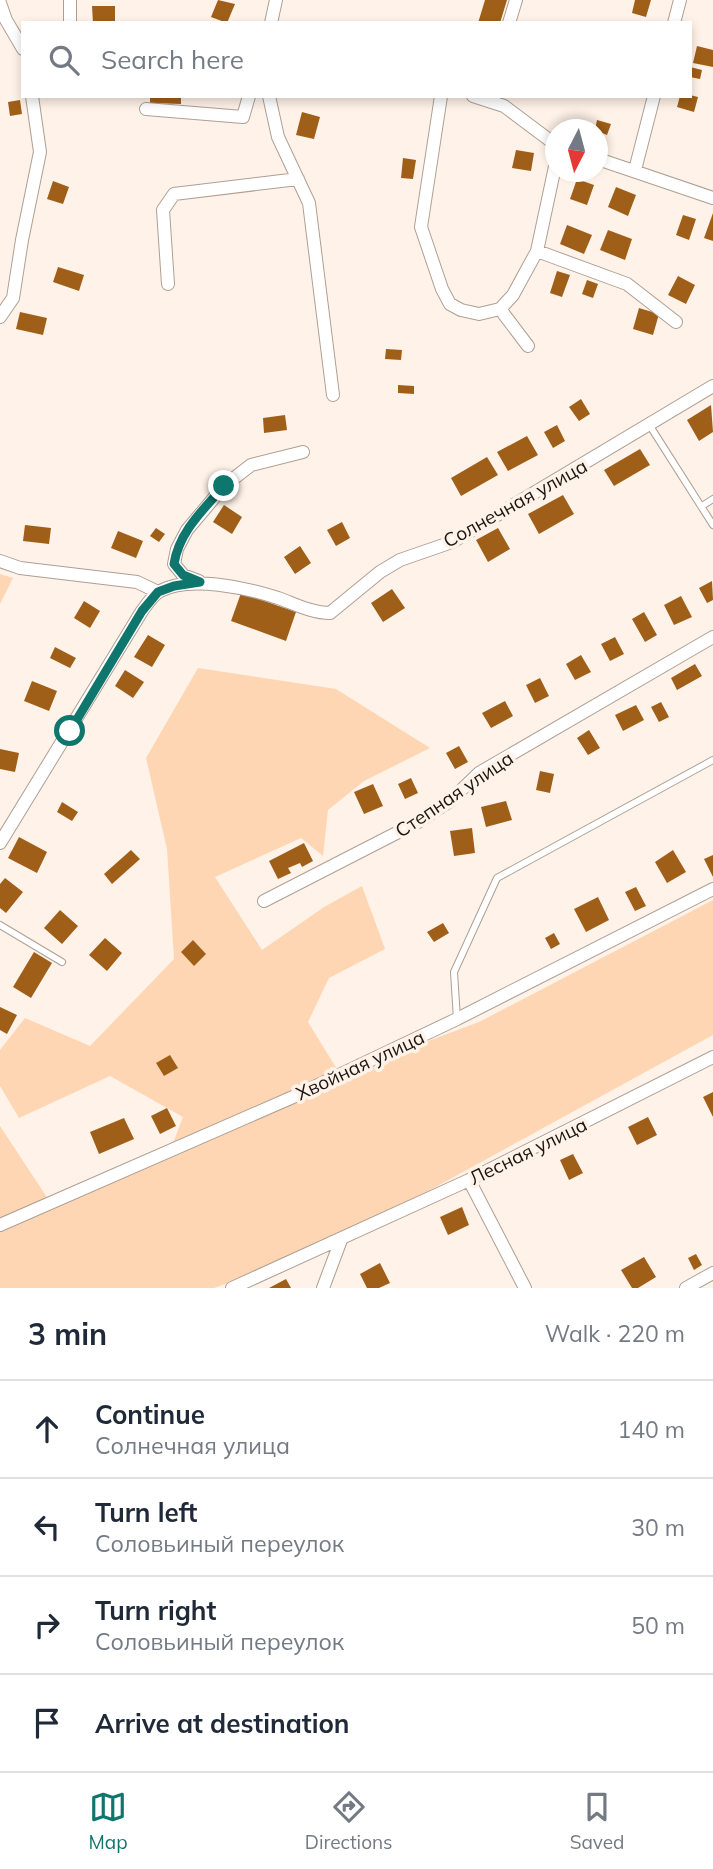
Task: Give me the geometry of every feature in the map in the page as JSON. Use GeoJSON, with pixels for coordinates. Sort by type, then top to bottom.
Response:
{"type":"FeatureCollection","features":[{"type":"Feature","properties":{"kind":"street"},"geometry":{"type":"LineString","coordinates":[[70,0],[70,21]]}},
{"type":"Feature","properties":{"kind":"street"},"geometry":{"type":"LineString","coordinates":[[271,21],[276,0]]}},
{"type":"Feature","properties":{"kind":"street"},"geometry":{"type":"LineString","coordinates":[[510,21],[516,0]]}},
{"type":"Feature","properties":{"kind":"street"},"geometry":{"type":"LineString","coordinates":[[675,21],[680,0]]}},
{"type":"Feature","properties":{"kind":"street"},"geometry":{"type":"LineString","coordinates":[[0,3],[3,22],[21,46]]}},
{"type":"Feature","properties":{"kind":"street"},"geometry":{"type":"LineString","coordinates":[[0,317],[22,240],[40,152],[32,98]]}},
{"type":"Feature","properties":{"kind":"street"},"geometry":{"type":"LineString","coordinates":[[146,109],[243,117],[248,98]]}},
{"type":"Feature","properties":{"kind":"street"},"geometry":{"type":"LineString","coordinates":[[269,98],[278,137],[309,203],[333,395]]}},
{"type":"Feature","properties":{"kind":"street"},"geometry":{"type":"LineString","coordinates":[[441,98],[421,227],[442,289],[450,304],[478,314],[500,309],[513,295],[537,251],[551,182]]}},
{"type":"Feature","properties":{"kind":"street"},"geometry":{"type":"LineString","coordinates":[[483,98],[503,106],[545,138]]}},
{"type":"Feature","properties":{"kind":"street"},"geometry":{"type":"LineString","coordinates":[[635,170],[653,98]]}},
{"type":"Feature","properties":{"kind":"street"},"geometry":{"type":"LineString","coordinates":[[608,162],[713,198]]}},
{"type":"Feature","properties":{"kind":"street"},"geometry":{"type":"LineString","coordinates":[[168,284],[163,210],[174,194],[298,179]]}},
{"type":"Feature","properties":{"kind":"street"},"geometry":{"type":"LineString","coordinates":[[537,251],[627,284],[676,322]]}},
{"type":"Feature","properties":{"kind":"street"},"geometry":{"type":"LineString","coordinates":[[500,309],[528,346]]}},
{"type":"Feature","properties":{"kind":"street","name":"Солнечная улица"},"geometry":{"type":"LineString","coordinates":[[158,592],[174,586],[200,582],[268,595],[317,613],[330,613],[380,572],[400,560],[452,542],[713,386]]}},
{"type":"Feature","properties":{"kind":"street"},"geometry":{"type":"LineString","coordinates":[[200,582],[183,575],[174,564],[177,549],[187,530],[224,486],[251,465],[303,452]]}},
{"type":"Feature","properties":{"kind":"street"},"geometry":{"type":"LineString","coordinates":[[0,561],[20,568],[137,582],[158,592],[142,611],[0,842]]}},
{"type":"Feature","properties":{"kind":"street","name":"Степная улица"},"geometry":{"type":"LineString","coordinates":[[264,901],[418,822],[450,801],[479,773],[713,637]]}},
{"type":"Feature","properties":{"kind":"street","name":"Хвойная улица"},"geometry":{"type":"LineString","coordinates":[[0,1225],[188,1144],[457,1019],[713,889]]}},
{"type":"Feature","properties":{"kind":"street","name":"Лесная улица"},"geometry":{"type":"LineString","coordinates":[[232,1288],[469,1180],[713,1057]]}},
{"type":"Feature","properties":{"kind":"street"},"geometry":{"type":"LineString","coordinates":[[469,1180],[525,1288]]}},
{"type":"Feature","properties":{"kind":"street"},"geometry":{"type":"LineString","coordinates":[[323,1288],[341,1240]]}},
{"type":"Feature","properties":{"kind":"street"},"geometry":{"type":"LineString","coordinates":[[686,1288],[713,1273]]}},
{"type":"Feature","properties":{"kind":"lane"},"geometry":{"type":"LineString","coordinates":[[650,426],[713,524]]}},
{"type":"Feature","properties":{"kind":"lane"},"geometry":{"type":"LineString","coordinates":[[702,506],[713,499]]}},
{"type":"Feature","properties":{"kind":"lane"},"geometry":{"type":"LineString","coordinates":[[457,1019],[454,972],[497,878],[713,760]]}},
{"type":"Feature","properties":{"kind":"lane"},"geometry":{"type":"LineString","coordinates":[[0,925],[62,962]]}},
{"type":"Feature","properties":{"kind":"shaded area"},"geometry":{"type":"Polygon","coordinates":[[[0,574],[13,578],[0,604],[0,574]]]}},
{"type":"Feature","properties":{"kind":"shaded area"},"geometry":{"type":"Polygon","coordinates":[[[198,668],[336,689],[430,748],[364,781],[328,810],[323,856],[301,838],[215,877],[262,950],[324,907],[362,886],[385,949],[329,978],[308,1022],[340,1074],[479,1022],[713,900],[713,1035],[324,1248],[214,1288],[0,1288],[0,1126],[52,1205],[167,1159],[183,1117],[110,1076],[19,1118],[0,1086],[0,1050],[25,1018],[90,1046],[174,959],[167,849],[146,758],[198,668]]]}},
{"type":"Feature","properties":{"kind":"building"},"geometry":{"type":"Polygon","coordinates":[[[218,0],[235,4],[228,21],[211,17],[218,0]]]}},
{"type":"Feature","properties":{"kind":"building"},"geometry":{"type":"Polygon","coordinates":[[[485,0],[507,0],[501,21],[479,21],[485,0]]]}},
{"type":"Feature","properties":{"kind":"building"},"geometry":{"type":"Polygon","coordinates":[[[635,0],[651,0],[646,17],[632,13],[635,0]]]}},
{"type":"Feature","properties":{"kind":"building"},"geometry":{"type":"Polygon","coordinates":[[[92,6],[115,6],[115,21],[93,21],[92,6]]]}},
{"type":"Feature","properties":{"kind":"building"},"geometry":{"type":"Polygon","coordinates":[[[697,46],[713,50],[713,67],[693,63],[697,46]]]}},
{"type":"Feature","properties":{"kind":"building"},"geometry":{"type":"Polygon","coordinates":[[[692,68],[702,70],[700,79],[692,77],[692,68]]]}},
{"type":"Feature","properties":{"kind":"building"},"geometry":{"type":"Polygon","coordinates":[[[698,97],[694,112],[677,107],[679,98],[698,97]]]}},
{"type":"Feature","properties":{"kind":"building"},"geometry":{"type":"Polygon","coordinates":[[[150,98],[181,98],[181,104],[150,103],[150,98]]]}},
{"type":"Feature","properties":{"kind":"building"},"geometry":{"type":"Polygon","coordinates":[[[20,100],[22,114],[10,116],[8,102],[20,100]]]}},
{"type":"Feature","properties":{"kind":"building"},"geometry":{"type":"Polygon","coordinates":[[[302,112],[320,117],[314,139],[296,135],[302,112]]]}},
{"type":"Feature","properties":{"kind":"building"},"geometry":{"type":"Polygon","coordinates":[[[516,150],[534,153],[531,171],[512,168],[516,150]]]}},
{"type":"Feature","properties":{"kind":"building"},"geometry":{"type":"Polygon","coordinates":[[[403,158],[416,160],[413,179],[401,178],[403,158]]]}},
{"type":"Feature","properties":{"kind":"building"},"geometry":{"type":"Polygon","coordinates":[[[53,181],[69,187],[63,204],[47,199],[53,181]]]}},
{"type":"Feature","properties":{"kind":"building"},"geometry":{"type":"Polygon","coordinates":[[[576,182],[594,185],[587,205],[570,199],[576,182]]]}},
{"type":"Feature","properties":{"kind":"building"},"geometry":{"type":"Polygon","coordinates":[[[616,187],[636,195],[628,216],[608,207],[616,187]]]}},
{"type":"Feature","properties":{"kind":"building"},"geometry":{"type":"Polygon","coordinates":[[[713,213],[713,241],[704,238],[713,213]]]}},
{"type":"Feature","properties":{"kind":"building"},"geometry":{"type":"Polygon","coordinates":[[[683,215],[696,219],[689,240],[676,235],[683,215]]]}},
{"type":"Feature","properties":{"kind":"building"},"geometry":{"type":"Polygon","coordinates":[[[567,225],[592,235],[584,254],[560,244],[567,225]]]}},
{"type":"Feature","properties":{"kind":"building"},"geometry":{"type":"Polygon","coordinates":[[[608,230],[632,239],[625,260],[600,250],[608,230]]]}},
{"type":"Feature","properties":{"kind":"building"},"geometry":{"type":"Polygon","coordinates":[[[58,267],[84,275],[79,291],[53,282],[58,267]]]}},
{"type":"Feature","properties":{"kind":"building"},"geometry":{"type":"Polygon","coordinates":[[[557,271],[570,275],[562,297],[550,293],[557,271]]]}},
{"type":"Feature","properties":{"kind":"building"},"geometry":{"type":"Polygon","coordinates":[[[678,276],[695,285],[686,304],[668,295],[678,276]]]}},
{"type":"Feature","properties":{"kind":"building"},"geometry":{"type":"Polygon","coordinates":[[[587,280],[598,284],[593,298],[582,294],[587,280]]]}},
{"type":"Feature","properties":{"kind":"building"},"geometry":{"type":"Polygon","coordinates":[[[639,308],[659,314],[653,335],[633,329],[639,308]]]}},
{"type":"Feature","properties":{"kind":"building"},"geometry":{"type":"Polygon","coordinates":[[[20,312],[47,318],[43,335],[16,329],[20,312]]]}},
{"type":"Feature","properties":{"kind":"building"},"geometry":{"type":"Polygon","coordinates":[[[386,349],[402,350],[401,360],[385,359],[386,349]]]}},
{"type":"Feature","properties":{"kind":"building"},"geometry":{"type":"Polygon","coordinates":[[[398,385],[414,386],[414,394],[398,393],[398,385]]]}},
{"type":"Feature","properties":{"kind":"building"},"geometry":{"type":"Polygon","coordinates":[[[581,399],[590,414],[579,421],[569,407],[581,399]]]}},
{"type":"Feature","properties":{"kind":"building"},"geometry":{"type":"Polygon","coordinates":[[[711,405],[713,432],[699,441],[687,420],[711,405]]]}},
{"type":"Feature","properties":{"kind":"building"},"geometry":{"type":"Polygon","coordinates":[[[285,415],[287,430],[264,433],[263,418],[285,415]]]}},
{"type":"Feature","properties":{"kind":"building"},"geometry":{"type":"Polygon","coordinates":[[[557,425],[565,441],[553,448],[544,432],[557,425]]]}},
{"type":"Feature","properties":{"kind":"building"},"geometry":{"type":"Polygon","coordinates":[[[527,436],[538,455],[508,471],[497,452],[527,436]]]}},
{"type":"Feature","properties":{"kind":"building"},"geometry":{"type":"Polygon","coordinates":[[[640,449],[650,465],[614,486],[604,470],[640,449]]]}},
{"type":"Feature","properties":{"kind":"building"},"geometry":{"type":"Polygon","coordinates":[[[487,457],[498,475],[461,496],[451,478],[487,457]]]}},
{"type":"Feature","properties":{"kind":"building"},"geometry":{"type":"Polygon","coordinates":[[[563,495],[574,514],[539,534],[528,514],[563,495]]]}},
{"type":"Feature","properties":{"kind":"building"},"geometry":{"type":"Polygon","coordinates":[[[224,505],[242,517],[232,534],[213,522],[224,505]]]}},
{"type":"Feature","properties":{"kind":"building"},"geometry":{"type":"Polygon","coordinates":[[[342,522],[350,538],[336,546],[327,530],[342,522]]]}},
{"type":"Feature","properties":{"kind":"building"},"geometry":{"type":"Polygon","coordinates":[[[25,525],[51,528],[49,544],[23,541],[25,525]]]}},
{"type":"Feature","properties":{"kind":"building"},"geometry":{"type":"Polygon","coordinates":[[[156,528],[165,534],[159,542],[150,536],[156,528]]]}},
{"type":"Feature","properties":{"kind":"building"},"geometry":{"type":"Polygon","coordinates":[[[498,528],[510,549],[488,562],[476,540],[498,528]]]}},
{"type":"Feature","properties":{"kind":"building"},"geometry":{"type":"Polygon","coordinates":[[[118,531],[143,541],[136,558],[111,548],[118,531]]]}},
{"type":"Feature","properties":{"kind":"building"},"geometry":{"type":"Polygon","coordinates":[[[300,546],[311,563],[295,574],[284,557],[300,546]]]}},
{"type":"Feature","properties":{"kind":"building"},"geometry":{"type":"Polygon","coordinates":[[[712,581],[713,600],[707,603],[699,588],[712,581]]]}},
{"type":"Feature","properties":{"kind":"building"},"geometry":{"type":"Polygon","coordinates":[[[392,589],[405,608],[383,622],[371,603],[392,589]]]}},
{"type":"Feature","properties":{"kind":"building"},"geometry":{"type":"Polygon","coordinates":[[[241,593],[296,612],[286,641],[231,621],[241,593]]]}},
{"type":"Feature","properties":{"kind":"building"},"geometry":{"type":"Polygon","coordinates":[[[681,596],[692,617],[674,625],[664,605],[681,596]]]}},
{"type":"Feature","properties":{"kind":"building"},"geometry":{"type":"Polygon","coordinates":[[[84,601],[100,611],[90,628],[74,618],[84,601]]]}},
{"type":"Feature","properties":{"kind":"building"},"geometry":{"type":"Polygon","coordinates":[[[644,612],[657,635],[645,642],[632,619],[644,612]]]}},
{"type":"Feature","properties":{"kind":"building"},"geometry":{"type":"Polygon","coordinates":[[[148,635],[165,645],[152,667],[134,657],[148,635]]]}},
{"type":"Feature","properties":{"kind":"building"},"geometry":{"type":"Polygon","coordinates":[[[615,637],[624,654],[610,661],[601,644],[615,637]]]}},
{"type":"Feature","properties":{"kind":"building"},"geometry":{"type":"Polygon","coordinates":[[[55,647],[76,658],[70,668],[50,658],[55,647]]]}},
{"type":"Feature","properties":{"kind":"building"},"geometry":{"type":"Polygon","coordinates":[[[581,655],[591,672],[575,680],[566,664],[581,655]]]}},
{"type":"Feature","properties":{"kind":"building"},"geometry":{"type":"Polygon","coordinates":[[[695,664],[702,676],[677,690],[671,678],[695,664]]]}},
{"type":"Feature","properties":{"kind":"building"},"geometry":{"type":"Polygon","coordinates":[[[125,670],[144,682],[133,698],[115,686],[125,670]]]}},
{"type":"Feature","properties":{"kind":"building"},"geometry":{"type":"Polygon","coordinates":[[[540,678],[549,696],[535,703],[526,685],[540,678]]]}},
{"type":"Feature","properties":{"kind":"building"},"geometry":{"type":"Polygon","coordinates":[[[32,681],[57,691],[49,711],[24,701],[32,681]]]}},
{"type":"Feature","properties":{"kind":"building"},"geometry":{"type":"Polygon","coordinates":[[[505,701],[513,716],[491,728],[482,713],[505,701]]]}},
{"type":"Feature","properties":{"kind":"building"},"geometry":{"type":"Polygon","coordinates":[[[661,702],[669,717],[659,722],[651,707],[661,702]]]}},
{"type":"Feature","properties":{"kind":"building"},"geometry":{"type":"Polygon","coordinates":[[[636,705],[644,720],[623,731],[615,715],[636,705]]]}},
{"type":"Feature","properties":{"kind":"building"},"geometry":{"type":"Polygon","coordinates":[[[589,730],[600,748],[588,755],[577,738],[589,730]]]}},
{"type":"Feature","properties":{"kind":"building"},"geometry":{"type":"Polygon","coordinates":[[[459,746],[468,762],[455,769],[446,753],[459,746]]]}},
{"type":"Feature","properties":{"kind":"building"},"geometry":{"type":"Polygon","coordinates":[[[0,749],[19,753],[15,772],[0,769],[0,749]]]}},
{"type":"Feature","properties":{"kind":"building"},"geometry":{"type":"Polygon","coordinates":[[[540,771],[554,774],[550,793],[536,790],[540,771]]]}},
{"type":"Feature","properties":{"kind":"building"},"geometry":{"type":"Polygon","coordinates":[[[411,778],[418,793],[405,799],[398,784],[411,778]]]}},
{"type":"Feature","properties":{"kind":"building"},"geometry":{"type":"Polygon","coordinates":[[[373,784],[383,806],[364,814],[354,792],[373,784]]]}},
{"type":"Feature","properties":{"kind":"building"},"geometry":{"type":"Polygon","coordinates":[[[506,801],[512,820],[486,827],[481,807],[506,801]]]}},
{"type":"Feature","properties":{"kind":"building"},"geometry":{"type":"Polygon","coordinates":[[[62,802],[78,812],[72,821],[57,812],[62,802]]]}},
{"type":"Feature","properties":{"kind":"building"},"geometry":{"type":"Polygon","coordinates":[[[472,828],[475,853],[454,856],[450,831],[472,828]]]}},
{"type":"Feature","properties":{"kind":"building"},"geometry":{"type":"Polygon","coordinates":[[[19,837],[47,852],[37,873],[8,858],[19,837]]]}},
{"type":"Feature","properties":{"kind":"building"},"geometry":{"type":"Polygon","coordinates":[[[304,843],[313,861],[302,867],[300,863],[288,868],[291,873],[278,879],[269,861],[304,843]]]}},
{"type":"Feature","properties":{"kind":"building"},"geometry":{"type":"Polygon","coordinates":[[[131,850],[140,859],[112,884],[104,874],[131,850]]]}},
{"type":"Feature","properties":{"kind":"building"},"geometry":{"type":"Polygon","coordinates":[[[673,850],[686,872],[667,883],[655,862],[673,850]]]}},
{"type":"Feature","properties":{"kind":"building"},"geometry":{"type":"Polygon","coordinates":[[[713,855],[713,877],[704,859],[713,855]]]}},
{"type":"Feature","properties":{"kind":"building"},"geometry":{"type":"Polygon","coordinates":[[[5,878],[23,892],[6,913],[0,908],[0,884],[5,878]]]}},
{"type":"Feature","properties":{"kind":"building"},"geometry":{"type":"Polygon","coordinates":[[[636,887],[646,906],[635,911],[625,892],[636,887]]]}},
{"type":"Feature","properties":{"kind":"building"},"geometry":{"type":"Polygon","coordinates":[[[598,897],[609,920],[586,932],[574,909],[598,897]]]}},
{"type":"Feature","properties":{"kind":"building"},"geometry":{"type":"Polygon","coordinates":[[[60,910],[78,926],[62,944],[44,928],[60,910]]]}},
{"type":"Feature","properties":{"kind":"building"},"geometry":{"type":"Polygon","coordinates":[[[443,923],[449,933],[434,942],[427,932],[443,923]]]}},
{"type":"Feature","properties":{"kind":"building"},"geometry":{"type":"Polygon","coordinates":[[[554,933],[560,944],[551,949],[545,938],[554,933]]]}},
{"type":"Feature","properties":{"kind":"building"},"geometry":{"type":"Polygon","coordinates":[[[105,938],[122,953],[107,971],[89,955],[105,938]]]}},
{"type":"Feature","properties":{"kind":"building"},"geometry":{"type":"Polygon","coordinates":[[[193,940],[206,954],[194,966],[181,952],[193,940]]]}},
{"type":"Feature","properties":{"kind":"building"},"geometry":{"type":"Polygon","coordinates":[[[34,952],[52,963],[31,998],[13,987],[34,952]]]}},
{"type":"Feature","properties":{"kind":"building"},"geometry":{"type":"Polygon","coordinates":[[[0,1007],[17,1015],[7,1034],[0,1030],[0,1007]]]}},
{"type":"Feature","properties":{"kind":"building"},"geometry":{"type":"Polygon","coordinates":[[[170,1055],[178,1068],[164,1076],[156,1063],[170,1055]]]}},
{"type":"Feature","properties":{"kind":"building"},"geometry":{"type":"Polygon","coordinates":[[[713,1092],[713,1117],[703,1097],[713,1092]]]}},
{"type":"Feature","properties":{"kind":"building"},"geometry":{"type":"Polygon","coordinates":[[[167,1108],[176,1126],[160,1134],[151,1116],[167,1108]]]}},
{"type":"Feature","properties":{"kind":"building"},"geometry":{"type":"Polygon","coordinates":[[[648,1117],[657,1135],[637,1145],[628,1127],[648,1117]]]}},
{"type":"Feature","properties":{"kind":"building"},"geometry":{"type":"Polygon","coordinates":[[[124,1118],[134,1139],[99,1154],[90,1132],[124,1118]]]}},
{"type":"Feature","properties":{"kind":"building"},"geometry":{"type":"Polygon","coordinates":[[[573,1154],[583,1173],[569,1180],[560,1160],[573,1154]]]}},
{"type":"Feature","properties":{"kind":"building"},"geometry":{"type":"Polygon","coordinates":[[[462,1207],[469,1225],[448,1235],[440,1217],[462,1207]]]}},
{"type":"Feature","properties":{"kind":"building"},"geometry":{"type":"Polygon","coordinates":[[[696,1254],[702,1265],[694,1270],[688,1258],[696,1254]]]}},
{"type":"Feature","properties":{"kind":"building"},"geometry":{"type":"Polygon","coordinates":[[[644,1257],[656,1277],[638,1288],[632,1288],[621,1270],[644,1257]]]}},
{"type":"Feature","properties":{"kind":"building"},"geometry":{"type":"Polygon","coordinates":[[[380,1263],[390,1283],[379,1288],[367,1288],[360,1274],[380,1263]]]}},
{"type":"Feature","properties":{"kind":"building"},"geometry":{"type":"Polygon","coordinates":[[[286,1279],[291,1288],[269,1288],[286,1279]]]}},
{"type":"Feature","properties":{"kind":"route"},"geometry":{"type":"LineString","coordinates":[[70,731],[142,611],[158,592],[174,586],[200,582],[183,575],[174,564],[177,549],[187,530],[224,486]]}}]}
